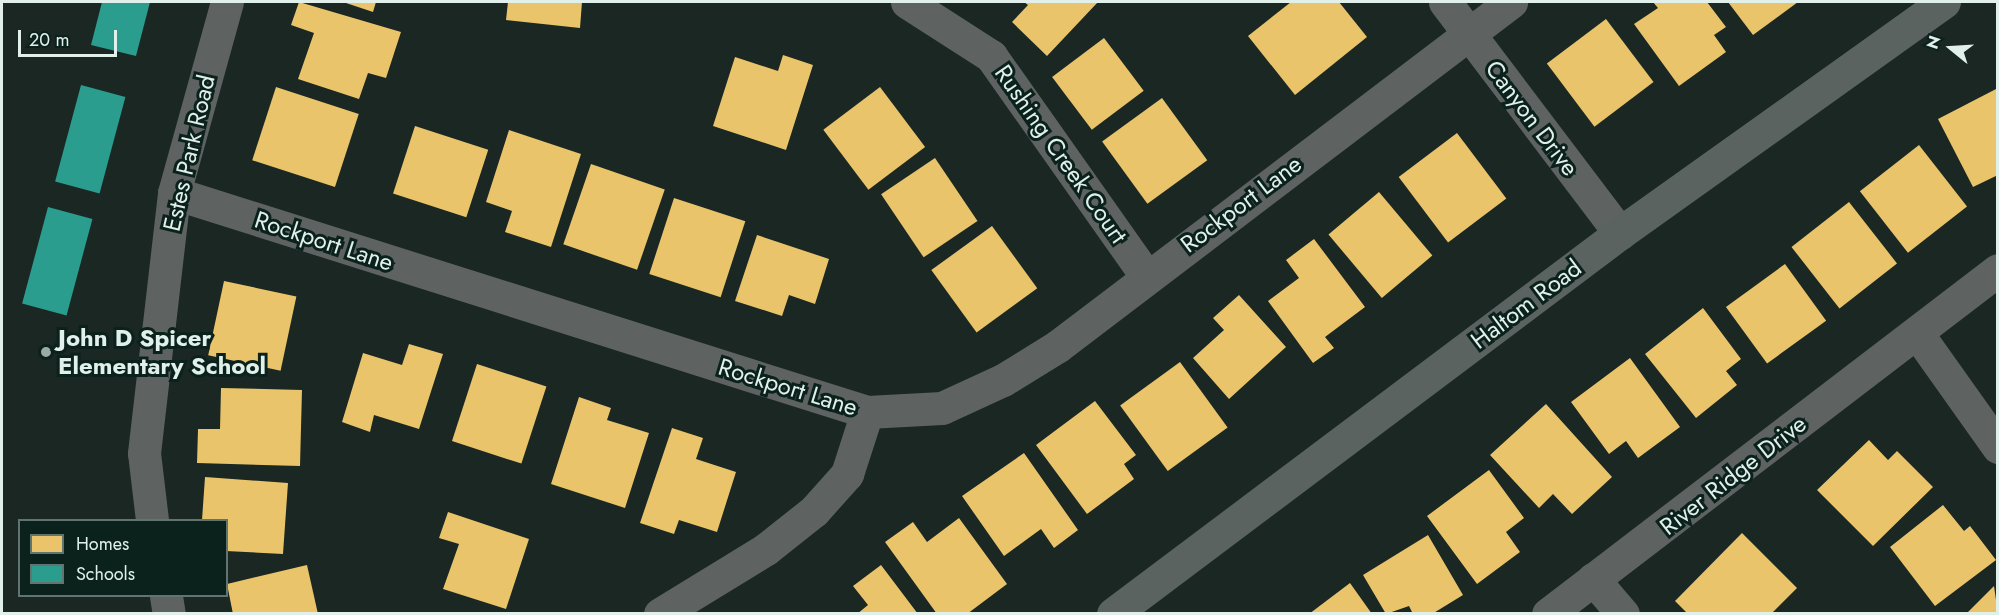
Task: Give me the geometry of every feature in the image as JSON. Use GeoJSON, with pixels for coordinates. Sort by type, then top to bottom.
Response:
{"type":"FeatureCollection","features":[{"type":"Feature","properties":{"kind":"main road","name":"Haltom Road"},"geometry":{"type":"LineString","coordinates":[[1113,614],[1620,233],[1944,2]]}},
{"type":"Feature","properties":{"kind":"street","name":"Estes Park Road"},"geometry":{"type":"LineString","coordinates":[[152,519],[144,453],[174,193],[227,2]]}},
{"type":"Feature","properties":{"kind":"street","name":"Rushing Creek Court"},"geometry":{"type":"LineString","coordinates":[[907,2],[991,56],[1146,276]]}},
{"type":"Feature","properties":{"kind":"street","name":"Canyon Drive"},"geometry":{"type":"LineString","coordinates":[[1445,2],[1620,233]]}},
{"type":"Feature","properties":{"kind":"street","name":"Rockport Lane"},"geometry":{"type":"LineString","coordinates":[[174,193],[867,412],[942,408],[1003,380],[1058,346],[1146,276],[1512,2]]}},
{"type":"Feature","properties":{"kind":"street","name":"River Ridge Drive"},"geometry":{"type":"LineString","coordinates":[[1548,614],[1998,270]]}},
{"type":"Feature","properties":{"kind":"street"},"geometry":{"type":"LineString","coordinates":[[1917,333],[1998,447]]}},
{"type":"Feature","properties":{"kind":"street"},"geometry":{"type":"LineString","coordinates":[[660,614],[766,549],[814,511],[847,474],[867,412]]}},
{"type":"Feature","properties":{"kind":"street"},"geometry":{"type":"LineString","coordinates":[[1593,579],[1623,614]]}},
{"type":"Feature","properties":{"kind":"street"},"geometry":{"type":"LineString","coordinates":[[166,597],[169,614]]}},
{"type":"Feature","properties":{"kind":"building: Homes"},"geometry":{"type":"Polygon","coordinates":[[[299,2],[401,32],[386,78],[368,73],[359,99],[298,79],[314,33],[291,25],[299,2]]]}},
{"type":"Feature","properties":{"kind":"building: Homes"},"geometry":{"type":"Polygon","coordinates":[[[343,2],[376,2],[373,12],[343,2]]]}},
{"type":"Feature","properties":{"kind":"building: Homes"},"geometry":{"type":"Polygon","coordinates":[[[508,2],[582,2],[580,28],[506,20],[508,2]]]}},
{"type":"Feature","properties":{"kind":"building: Homes"},"geometry":{"type":"Polygon","coordinates":[[[1024,2],[1098,2],[1047,56],[1012,22],[1028,5],[1024,2]]]}},
{"type":"Feature","properties":{"kind":"building: Homes"},"geometry":{"type":"Polygon","coordinates":[[[1291,2],[1339,2],[1367,37],[1295,95],[1248,36],[1291,2]]]}},
{"type":"Feature","properties":{"kind":"building: Homes"},"geometry":{"type":"Polygon","coordinates":[[[1653,2],[1707,2],[1726,27],[1714,35],[1726,52],[1679,86],[1634,24],[1658,8],[1653,2]]]}},
{"type":"Feature","properties":{"kind":"building: Homes"},"geometry":{"type":"Polygon","coordinates":[[[1728,2],[1798,2],[1753,35],[1728,2]]]}},
{"type":"Feature","properties":{"kind":"building: Homes"},"geometry":{"type":"Polygon","coordinates":[[[1606,19],[1654,82],[1594,127],[1547,64],[1606,19]]]}},
{"type":"Feature","properties":{"kind":"building: Homes"},"geometry":{"type":"Polygon","coordinates":[[[1104,38],[1144,91],[1092,130],[1052,77],[1104,38]]]}},
{"type":"Feature","properties":{"kind":"building: Homes"},"geometry":{"type":"Polygon","coordinates":[[[783,55],[813,65],[786,150],[713,126],[735,57],[778,71],[783,55]]]}},
{"type":"Feature","properties":{"kind":"building: Homes"},"geometry":{"type":"Polygon","coordinates":[[[276,87],[359,114],[335,187],[252,160],[276,87]]]}},
{"type":"Feature","properties":{"kind":"building: Homes"},"geometry":{"type":"Polygon","coordinates":[[[880,87],[925,147],[868,190],[823,130],[880,87]]]}},
{"type":"Feature","properties":{"kind":"building: Homes"},"geometry":{"type":"Polygon","coordinates":[[[1998,88],[1998,175],[1973,187],[1938,119],[1998,88]]]}},
{"type":"Feature","properties":{"kind":"building: Homes"},"geometry":{"type":"Polygon","coordinates":[[[1162,98],[1207,160],[1147,204],[1102,141],[1162,98]]]}},
{"type":"Feature","properties":{"kind":"building: Homes"},"geometry":{"type":"Polygon","coordinates":[[[415,126],[488,150],[466,217],[393,194],[415,126]]]}},
{"type":"Feature","properties":{"kind":"building: Homes"},"geometry":{"type":"Polygon","coordinates":[[[509,130],[581,154],[551,247],[505,232],[512,211],[486,202],[509,130]]]}},
{"type":"Feature","properties":{"kind":"building: Homes"},"geometry":{"type":"Polygon","coordinates":[[[1457,133],[1506,198],[1448,242],[1399,177],[1457,133]]]}},
{"type":"Feature","properties":{"kind":"building: Homes"},"geometry":{"type":"Polygon","coordinates":[[[1919,145],[1967,206],[1908,253],[1860,191],[1919,145]]]}},
{"type":"Feature","properties":{"kind":"building: Homes"},"geometry":{"type":"Polygon","coordinates":[[[935,158],[977,221],[924,257],[881,194],[935,158]]]}},
{"type":"Feature","properties":{"kind":"building: Homes"},"geometry":{"type":"Polygon","coordinates":[[[591,164],[665,189],[637,270],[563,244],[591,164]]]}},
{"type":"Feature","properties":{"kind":"building: Homes"},"geometry":{"type":"Polygon","coordinates":[[[1379,192],[1432,256],[1382,298],[1328,234],[1379,192]]]}},
{"type":"Feature","properties":{"kind":"building: Homes"},"geometry":{"type":"Polygon","coordinates":[[[674,198],[745,221],[721,297],[649,274],[674,198]]]}},
{"type":"Feature","properties":{"kind":"building: Homes"},"geometry":{"type":"Polygon","coordinates":[[[1849,202],[1897,263],[1839,308],[1791,247],[1849,202]]]}},
{"type":"Feature","properties":{"kind":"building: Homes"},"geometry":{"type":"Polygon","coordinates":[[[992,226],[1037,288],[977,332],[931,270],[992,226]]]}},
{"type":"Feature","properties":{"kind":"building: Homes"},"geometry":{"type":"Polygon","coordinates":[[[757,235],[829,259],[815,304],[789,295],[782,316],[735,301],[757,235]]]}},
{"type":"Feature","properties":{"kind":"building: Homes"},"geometry":{"type":"Polygon","coordinates":[[[1314,239],[1365,307],[1325,337],[1334,348],[1313,363],[1268,301],[1299,278],[1286,260],[1314,239]]]}},
{"type":"Feature","properties":{"kind":"building: Homes"},"geometry":{"type":"Polygon","coordinates":[[[1785,264],[1826,321],[1767,364],[1726,307],[1785,264]]]}},
{"type":"Feature","properties":{"kind":"building: Homes"},"geometry":{"type":"Polygon","coordinates":[[[224,281],[296,296],[281,371],[208,355],[224,281]]]}},
{"type":"Feature","properties":{"kind":"building: Homes"},"geometry":{"type":"Polygon","coordinates":[[[1239,295],[1286,347],[1229,399],[1193,358],[1224,330],[1213,318],[1239,295]]]}},
{"type":"Feature","properties":{"kind":"building: Homes"},"geometry":{"type":"Polygon","coordinates":[[[1703,308],[1741,359],[1726,371],[1737,385],[1696,418],[1645,354],[1703,308]]]}},
{"type":"Feature","properties":{"kind":"building: Homes"},"geometry":{"type":"Polygon","coordinates":[[[409,344],[443,354],[419,429],[374,415],[370,432],[342,422],[363,353],[402,365],[409,344]]]}},
{"type":"Feature","properties":{"kind":"building: Homes"},"geometry":{"type":"Polygon","coordinates":[[[1630,358],[1680,427],[1638,458],[1626,441],[1609,454],[1571,402],[1630,358]]]}},
{"type":"Feature","properties":{"kind":"building: Homes"},"geometry":{"type":"Polygon","coordinates":[[[1180,362],[1228,428],[1168,471],[1120,405],[1180,362]]]}},
{"type":"Feature","properties":{"kind":"building: Homes"},"geometry":{"type":"Polygon","coordinates":[[[477,364],[546,387],[521,464],[452,441],[477,364]]]}},
{"type":"Feature","properties":{"kind":"building: Homes"},"geometry":{"type":"Polygon","coordinates":[[[221,388],[302,390],[300,466],[197,463],[198,429],[220,429],[221,388]]]}},
{"type":"Feature","properties":{"kind":"building: Homes"},"geometry":{"type":"Polygon","coordinates":[[[579,397],[611,408],[607,420],[649,433],[625,508],[551,484],[579,397]]]}},
{"type":"Feature","properties":{"kind":"building: Homes"},"geometry":{"type":"Polygon","coordinates":[[[1095,401],[1136,455],[1124,464],[1134,479],[1087,514],[1036,445],[1095,401]]]}},
{"type":"Feature","properties":{"kind":"building: Homes"},"geometry":{"type":"Polygon","coordinates":[[[1546,404],[1612,477],[1572,514],[1553,494],[1539,508],[1490,455],[1546,404]]]}},
{"type":"Feature","properties":{"kind":"building: Homes"},"geometry":{"type":"Polygon","coordinates":[[[672,428],[703,438],[696,459],[736,472],[717,532],[679,520],[674,534],[640,523],[672,428]]]}},
{"type":"Feature","properties":{"kind":"building: Homes"},"geometry":{"type":"Polygon","coordinates":[[[1869,440],[1888,460],[1897,451],[1933,487],[1873,546],[1817,490],[1869,440]]]}},
{"type":"Feature","properties":{"kind":"building: Homes"},"geometry":{"type":"Polygon","coordinates":[[[1024,453],[1078,530],[1054,548],[1041,529],[1004,556],[962,496],[1024,453]]]}},
{"type":"Feature","properties":{"kind":"building: Homes"},"geometry":{"type":"Polygon","coordinates":[[[1489,470],[1524,518],[1506,532],[1520,552],[1477,584],[1427,516],[1489,470]]]}},
{"type":"Feature","properties":{"kind":"building: Homes"},"geometry":{"type":"Polygon","coordinates":[[[205,477],[288,483],[283,554],[228,551],[228,519],[202,519],[205,477]]]}},
{"type":"Feature","properties":{"kind":"building: Homes"},"geometry":{"type":"Polygon","coordinates":[[[1943,505],[1964,531],[1970,526],[1996,560],[1935,606],[1890,547],[1943,505]]]}},
{"type":"Feature","properties":{"kind":"building: Homes"},"geometry":{"type":"Polygon","coordinates":[[[448,512],[529,539],[506,609],[443,589],[459,544],[439,538],[448,512]]]}},
{"type":"Feature","properties":{"kind":"building: Homes"},"geometry":{"type":"Polygon","coordinates":[[[959,518],[1007,584],[967,614],[937,614],[885,542],[913,522],[927,542],[959,518]]]}},
{"type":"Feature","properties":{"kind":"building: Homes"},"geometry":{"type":"Polygon","coordinates":[[[1742,533],[1797,588],[1771,614],[1688,614],[1675,601],[1742,533]]]}},
{"type":"Feature","properties":{"kind":"building: Homes"},"geometry":{"type":"Polygon","coordinates":[[[1428,535],[1463,595],[1432,614],[1413,614],[1409,606],[1386,614],[1363,575],[1428,535]]]}},
{"type":"Feature","properties":{"kind":"building: Homes"},"geometry":{"type":"Polygon","coordinates":[[[307,565],[318,614],[233,614],[228,584],[307,565]]]}},
{"type":"Feature","properties":{"kind":"building: Homes"},"geometry":{"type":"Polygon","coordinates":[[[881,565],[918,614],[857,614],[868,605],[853,586],[881,565]]]}},
{"type":"Feature","properties":{"kind":"building: Homes"},"geometry":{"type":"Polygon","coordinates":[[[1350,583],[1372,614],[1309,614],[1350,583]]]}},
{"type":"Feature","properties":{"kind":"building: Homes"},"geometry":{"type":"Polygon","coordinates":[[[1994,586],[1998,614],[1966,614],[1994,586]]]}},
{"type":"Feature","properties":{"kind":"building: Schools"},"geometry":{"type":"Polygon","coordinates":[[[102,2],[150,2],[136,56],[91,45],[102,2]]]}},
{"type":"Feature","properties":{"kind":"building: Schools"},"geometry":{"type":"Polygon","coordinates":[[[81,85],[125,97],[100,193],[55,182],[81,85]]]}},
{"type":"Feature","properties":{"kind":"building: Schools"},"geometry":{"type":"Polygon","coordinates":[[[48,207],[92,219],[67,315],[22,304],[48,207]]]}},
{"type":"Feature","properties":{"kind":"place","name":"John D Spicer Elementary School"},"geometry":{"type":"Point","coordinates":[46,352]}}]}
